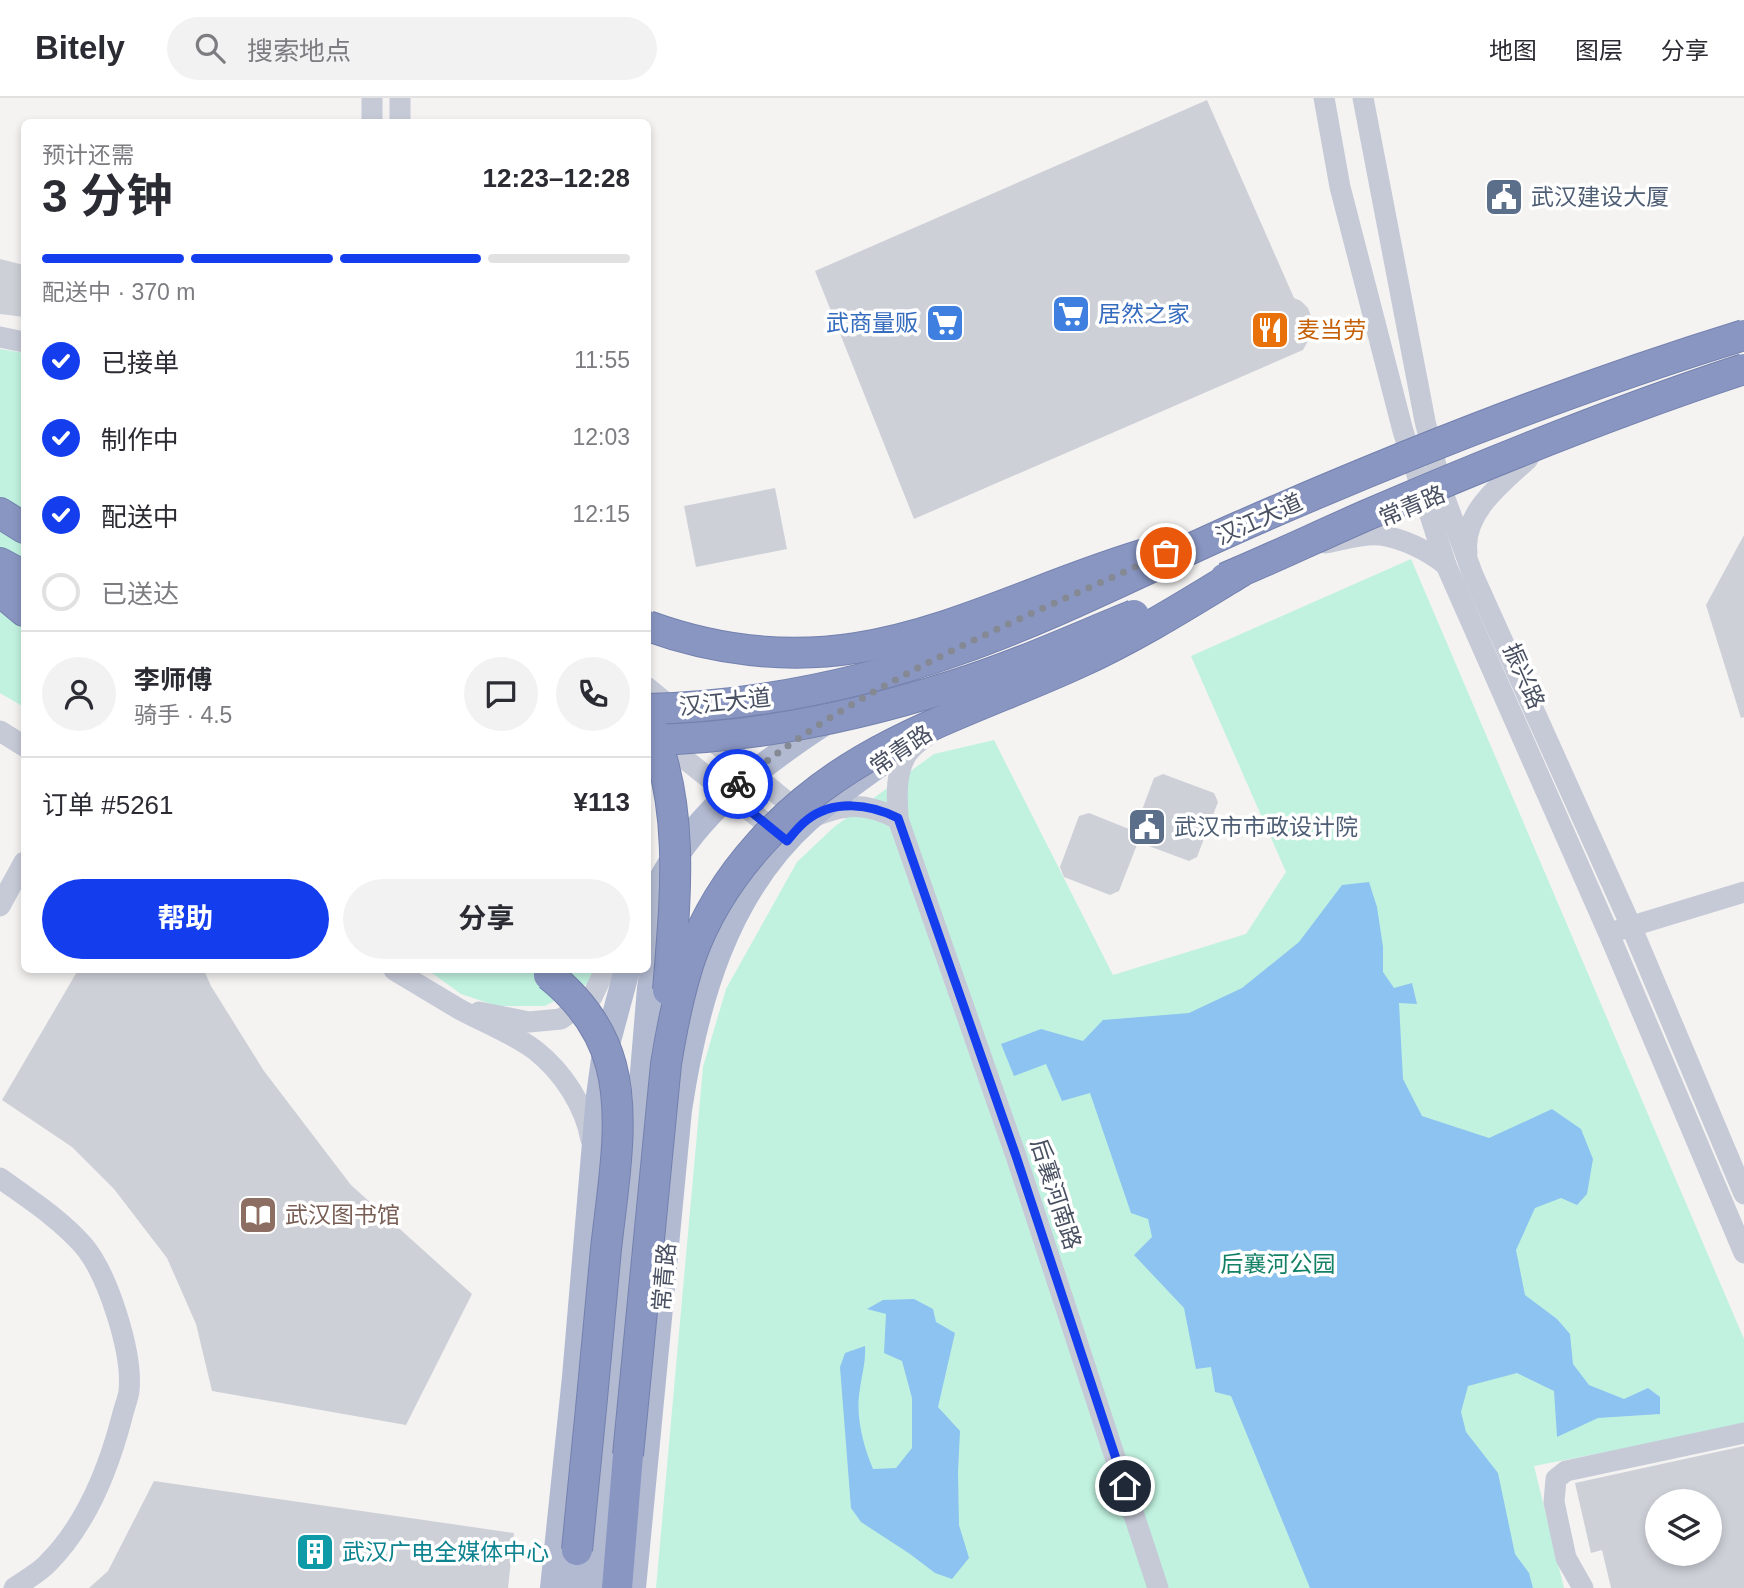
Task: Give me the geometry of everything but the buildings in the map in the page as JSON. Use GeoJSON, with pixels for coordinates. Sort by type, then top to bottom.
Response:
{"type":"FeatureCollection","features":[{"type":"Feature","properties":{"kind":"highway","name":"汉江大道"},"geometry":{"type":"LineString","coordinates":[[651,709],[763,699],[862,679],[959,650],[1114,585],[1240,527],[1514,413],[1663,360],[1744,335]]}},
{"type":"Feature","properties":{"kind":"highway","name":"汉江大道"},"geometry":{"type":"LineString","coordinates":[[651,740],[774,729],[861,712],[1005,667],[1242,571],[1368,514],[1529,449],[1676,391],[1744,369]]}},
{"type":"Feature","properties":{"kind":"highway"},"geometry":{"type":"LineString","coordinates":[[0,511],[21,519]]}},
{"type":"Feature","properties":{"kind":"highway"},"geometry":{"type":"LineString","coordinates":[[0,511],[21,526]]}},
{"type":"Feature","properties":{"kind":"highway"},"geometry":{"type":"LineString","coordinates":[[651,627],[690,639],[744,650],[801,653],[858,648],[946,625],[1096,568],[1240,527]]}},
{"type":"Feature","properties":{"kind":"highway"},"geometry":{"type":"LineString","coordinates":[[0,563],[21,574]]}},
{"type":"Feature","properties":{"kind":"highway"},"geometry":{"type":"LineString","coordinates":[[666,1064],[681,986],[704,927],[735,875],[761,843],[797,807],[841,774],[889,746],[1078,663],[1160,621],[1242,571]]}},
{"type":"Feature","properties":{"kind":"highway"},"geometry":{"type":"LineString","coordinates":[[0,591],[21,608]]}},
{"type":"Feature","properties":{"kind":"highway"},"geometry":{"type":"LineString","coordinates":[[617,1588],[666,1064],[667,997],[674,907],[675,836],[667,773],[651,728]]}},
{"type":"Feature","properties":{"kind":"highway"},"geometry":{"type":"LineString","coordinates":[[544,973],[576,999],[597,1029],[611,1065],[616,1104],[613,1178],[567,1549]]}},
{"type":"Feature","properties":{"kind":"main road"},"geometry":{"type":"LineString","coordinates":[[651,900],[673,858],[694,829],[728,793],[836,714],[902,677],[1258,510],[1419,443],[1581,380],[1744,327]]}},
{"type":"Feature","properties":{"kind":"main road","name":"常青路"},"geometry":{"type":"LineString","coordinates":[[633,1588],[679,1110],[690,1041],[704,988],[725,936],[754,884],[787,841],[808,819],[876,767],[966,707],[1039,669],[1434,496],[1685,401],[1744,382]]}},
{"type":"Feature","properties":{"kind":"main road"},"geometry":{"type":"LineString","coordinates":[[595,1588],[612,1445],[650,988],[664,894],[673,858]]}},
{"type":"Feature","properties":{"kind":"main road"},"geometry":{"type":"LineString","coordinates":[[574,1588],[567,1549],[594,1156],[605,1052],[626,973]]}},
{"type":"Feature","properties":{"kind":"main road"},"geometry":{"type":"LineString","coordinates":[[552,1588],[567,1549]]}},
{"type":"Feature","properties":{"kind":"street"},"geometry":{"type":"LineString","coordinates":[[372,98],[372,119]]}},
{"type":"Feature","properties":{"kind":"street"},"geometry":{"type":"LineString","coordinates":[[400,98],[400,119]]}},
{"type":"Feature","properties":{"kind":"street","name":"振兴路"},"geometry":{"type":"LineString","coordinates":[[1324,98],[1340,187],[1434,496],[1446,565],[1609,934],[1744,1253]]}},
{"type":"Feature","properties":{"kind":"street","name":"振兴路"},"geometry":{"type":"LineString","coordinates":[[1363,98],[1419,443]]}},
{"type":"Feature","properties":{"kind":"street"},"geometry":{"type":"LineString","coordinates":[[0,337],[21,341]]}},
{"type":"Feature","properties":{"kind":"street","name":"振兴路"},"geometry":{"type":"LineString","coordinates":[[1473,575],[1466,550],[1469,529],[1488,496],[1528,459]]}},
{"type":"Feature","properties":{"kind":"street","name":"振兴路"},"geometry":{"type":"LineString","coordinates":[[1434,496],[1473,575],[1631,926],[1744,1194]]}},
{"type":"Feature","properties":{"kind":"street"},"geometry":{"type":"LineString","coordinates":[[1325,543],[1378,535],[1403,541],[1446,565]]}},
{"type":"Feature","properties":{"kind":"street"},"geometry":{"type":"LineString","coordinates":[[651,691],[808,819],[828,810],[854,806],[880,809],[898,818]]}},
{"type":"Feature","properties":{"kind":"street","name":"后襄河南路"},"geometry":{"type":"LineString","coordinates":[[966,707],[931,732],[908,753],[899,774],[898,818],[1016,1156],[1158,1588]]}},
{"type":"Feature","properties":{"kind":"street"},"geometry":{"type":"LineString","coordinates":[[0,731],[21,744]]}},
{"type":"Feature","properties":{"kind":"street"},"geometry":{"type":"LineString","coordinates":[[651,731],[787,841]]}},
{"type":"Feature","properties":{"kind":"street"},"geometry":{"type":"LineString","coordinates":[[0,906],[21,868]]}},
{"type":"Feature","properties":{"kind":"street"},"geometry":{"type":"LineString","coordinates":[[1609,934],[1744,892]]}},
{"type":"Feature","properties":{"kind":"street"},"geometry":{"type":"LineString","coordinates":[[399,973],[535,1050],[561,1076],[578,1102],[588,1124],[594,1156]]}},
{"type":"Feature","properties":{"kind":"street"},"geometry":{"type":"LineString","coordinates":[[458,1008],[529,1022],[561,1019],[592,997],[604,973]]}},
{"type":"Feature","properties":{"kind":"street"},"geometry":{"type":"LineString","coordinates":[[0,1178],[45,1209],[84,1247],[111,1294],[124,1339],[129,1390],[113,1453],[93,1499],[74,1530],[48,1563],[14,1588]]}},
{"type":"Feature","properties":{"kind":"street"},"geometry":{"type":"LineString","coordinates":[[1583,1588],[1566,1558],[1554,1502],[1556,1479],[1566,1471],[1744,1433]]}},
{"type":"Feature","properties":{"kind":"green space"},"geometry":{"type":"Polygon","coordinates":[[[0,349],[21,352],[21,705],[0,693],[0,349]]]}},
{"type":"Feature","properties":{"kind":"green space","name":"后襄河公园"},"geometry":{"type":"Polygon","coordinates":[[[1411,559],[1744,1339],[1744,1425],[1534,1466],[1564,1588],[656,1588],[703,1067],[726,989],[797,862],[834,827],[934,754],[994,740],[1113,975],[1246,934],[1286,872],[1191,656],[1411,559]]]}},
{"type":"Feature","properties":{"kind":"green space"},"geometry":{"type":"Polygon","coordinates":[[[432,973],[594,973],[587,984],[545,1006],[497,1006],[461,994],[432,973]]]}},
{"type":"Feature","properties":{"kind":"water"},"geometry":{"type":"Polygon","coordinates":[[[1369,882],[1377,907],[1383,947],[1383,972],[1394,988],[1412,983],[1417,1004],[1399,1003],[1403,1079],[1422,1116],[1489,1138],[1552,1109],[1581,1129],[1593,1159],[1587,1194],[1577,1205],[1561,1198],[1535,1208],[1516,1250],[1525,1295],[1557,1319],[1570,1334],[1573,1364],[1589,1385],[1624,1399],[1648,1388],[1660,1397],[1660,1414],[1598,1418],[1557,1437],[1554,1391],[1517,1373],[1468,1386],[1461,1412],[1466,1432],[1498,1473],[1515,1554],[1529,1573],[1533,1588],[1310,1588],[1231,1396],[1215,1392],[1211,1367],[1196,1369],[1184,1308],[1134,1255],[1152,1237],[1148,1219],[1131,1213],[1090,1093],[1062,1101],[1046,1064],[1014,1076],[1001,1044],[1041,1029],[1083,1041],[1103,1020],[1189,1013],[1242,988],[1299,942],[1342,885],[1369,882]]]}},
{"type":"Feature","properties":{"kind":"water"},"geometry":{"type":"Polygon","coordinates":[[[914,1299],[933,1309],[936,1322],[955,1333],[938,1407],[960,1431],[959,1525],[969,1558],[952,1579],[935,1573],[861,1522],[851,1508],[840,1367],[845,1353],[865,1346],[859,1399],[863,1440],[873,1469],[896,1468],[912,1448],[912,1398],[902,1361],[884,1353],[886,1314],[867,1309],[883,1300],[914,1299]]]}},
{"type":"Feature","properties":{"kind":"way so far"},"geometry":{"type":"LineString","coordinates":[[738,784],[836,714],[902,677],[1166,553]]}},
{"type":"Feature","properties":{"kind":"place","name":"武汉建设大厦"},"geometry":{"type":"Point","coordinates":[1504,197]}},
{"type":"Feature","properties":{"kind":"place","name":"居然之家"},"geometry":{"type":"Point","coordinates":[1071,314]}},
{"type":"Feature","properties":{"kind":"place","name":"武商量贩"},"geometry":{"type":"Point","coordinates":[945,323]}},
{"type":"Feature","properties":{"kind":"place","name":"麦当劳"},"geometry":{"type":"Point","coordinates":[1270,330]}},
{"type":"Feature","properties":{"kind":"place","name":"武汉市市政设计院"},"geometry":{"type":"Point","coordinates":[1147,827]}},
{"type":"Feature","properties":{"kind":"place","name":"武汉图书馆"},"geometry":{"type":"Point","coordinates":[258,1215]}},
{"type":"Feature","properties":{"kind":"place","name":"武汉广电全媒体中心"},"geometry":{"type":"Point","coordinates":[315,1552]}},
{"type":"Feature","properties":{"kind":"route"},"geometry":{"type":"LineString","coordinates":[[738,784],[728,793],[787,841],[808,819],[842,806],[867,806],[898,818],[1016,1156],[1125,1486]]}}]}
